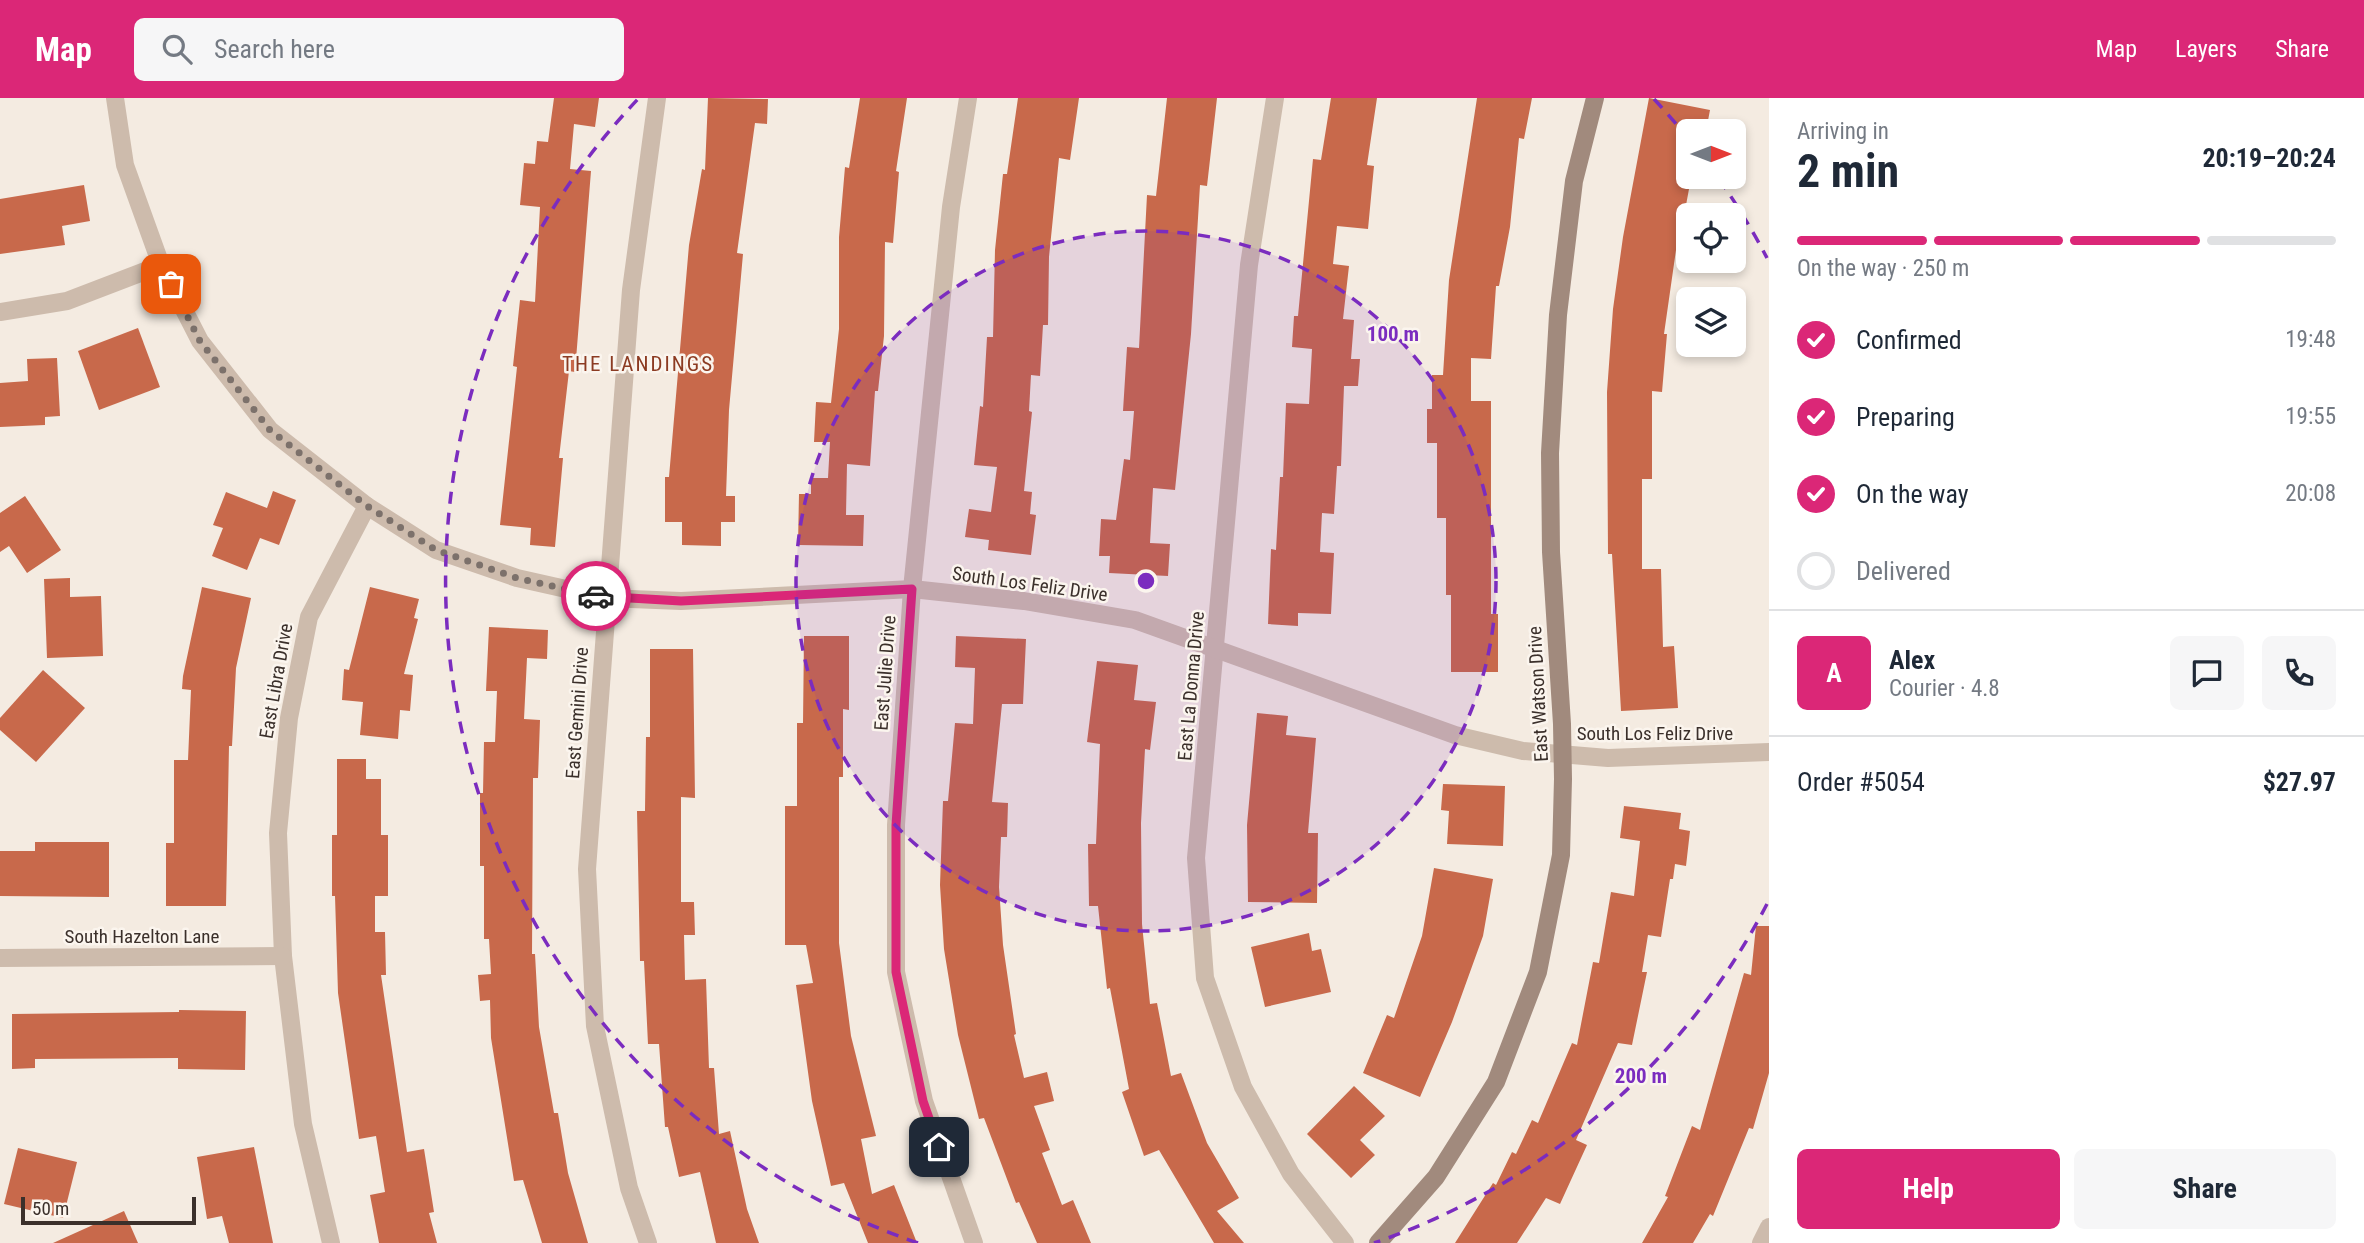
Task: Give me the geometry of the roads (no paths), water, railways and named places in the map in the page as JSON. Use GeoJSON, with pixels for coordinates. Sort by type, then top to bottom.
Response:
{"type":"FeatureCollection","features":[{"type":"Feature","properties":{"kind":"street"},"geometry":{"type":"LineString","coordinates":[[115,98],[125,165],[161,265],[200,341],[270,430],[367,506]]}},
{"type":"Feature","properties":{"kind":"street","name":"East Gemini Drive"},"geometry":{"type":"LineString","coordinates":[[648,1243],[629,1188],[595,1026],[587,869],[631,290],[657,98]]}},
{"type":"Feature","properties":{"kind":"street","name":"East Julie Drive"},"geometry":{"type":"LineString","coordinates":[[968,98],[951,207],[912,589],[896,825],[896,972],[923,1101],[974,1243]]}},
{"type":"Feature","properties":{"kind":"street","name":"East La Donna Drive"},"geometry":{"type":"LineString","coordinates":[[1275,98],[1249,265],[1196,858],[1205,978],[1243,1087],[1291,1174],[1345,1243]]}},
{"type":"Feature","properties":{"kind":"street","name":"East Watson Drive"},"geometry":{"type":"LineString","coordinates":[[1378,1243],[1436,1177],[1496,1082],[1538,972],[1560,855],[1563,755],[1551,552],[1550,453],[1558,316],[1574,181],[1595,98]]}},
{"type":"Feature","properties":{"kind":"street"},"geometry":{"type":"LineString","coordinates":[[0,312],[66,302],[161,265]]}},
{"type":"Feature","properties":{"kind":"street","name":"South Los Feliz Drive"},"geometry":{"type":"LineString","coordinates":[[367,506],[436,550],[517,578],[606,598],[681,601],[912,589],[1024,601],[1135,620],[1455,735],[1523,751],[1663,758],[1769,752]]}},
{"type":"Feature","properties":{"kind":"street","name":"East Libra Drive"},"geometry":{"type":"LineString","coordinates":[[331,1243],[303,1124],[284,956],[278,833],[289,718],[309,617],[367,506]]}},
{"type":"Feature","properties":{"kind":"street","name":"South Hazelton Lane"},"geometry":{"type":"LineString","coordinates":[[0,958],[284,956]]}},
{"type":"Feature","properties":{"kind":"street"},"geometry":{"type":"LineString","coordinates":[[1761,1243],[1769,1227]]}},
{"type":"Feature","properties":{"kind":"district","name":"THE LANDINGS"},"geometry":{"type":"Point","coordinates":[638,364]}}]}
